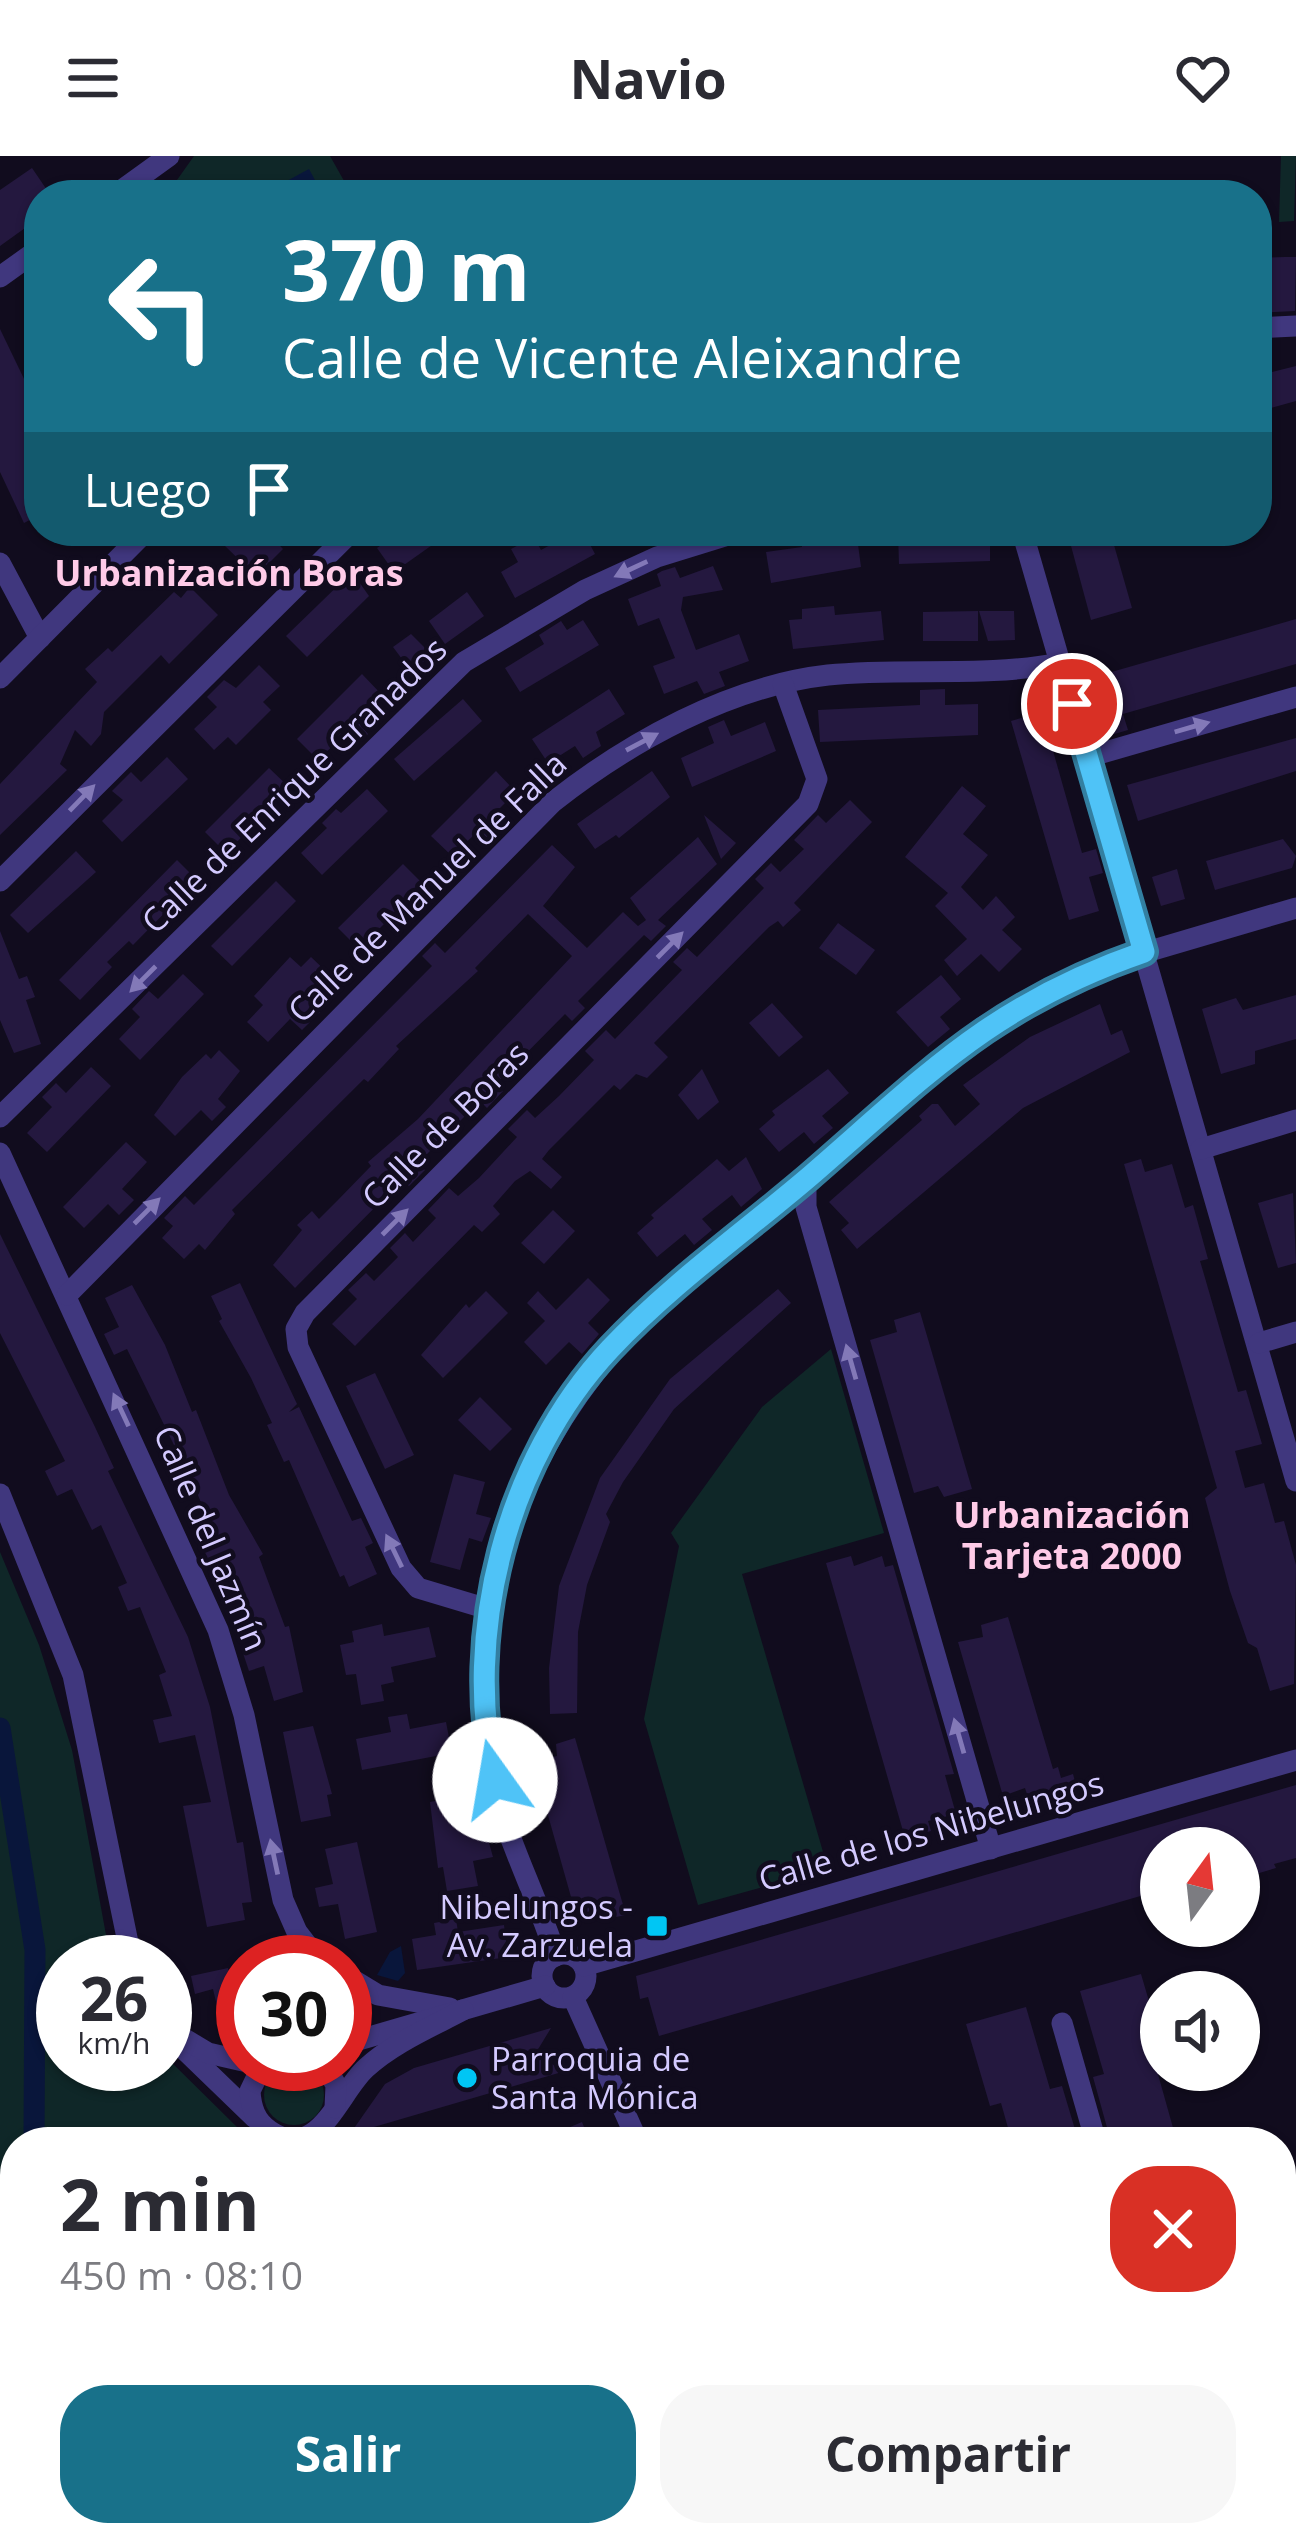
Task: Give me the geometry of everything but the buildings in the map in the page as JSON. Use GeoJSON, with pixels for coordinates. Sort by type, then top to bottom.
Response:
{"type":"FeatureCollection","features":[{"type":"Feature","properties":{"kind":"street"},"geometry":{"type":"LineString","coordinates":[[136,180],[169,156]]}},
{"type":"Feature","properties":{"kind":"street"},"geometry":{"type":"LineString","coordinates":[[0,678],[131,546]]}},
{"type":"Feature","properties":{"kind":"street"},"geometry":{"type":"LineString","coordinates":[[0,881],[337,546]]}},
{"type":"Feature","properties":{"kind":"street","name":"Calle de Enrique Granados"},"geometry":{"type":"LineString","coordinates":[[0,1117],[464,662],[585,590],[693,546]]}},
{"type":"Feature","properties":{"kind":"street"},"geometry":{"type":"LineString","coordinates":[[1026,546],[1296,1481]]}},
{"type":"Feature","properties":{"kind":"street"},"geometry":{"type":"LineString","coordinates":[[0,563],[40,638]]}},
{"type":"Feature","properties":{"kind":"street","name":"Calle de Manuel de Falla"},"geometry":{"type":"LineString","coordinates":[[67,1295],[553,802],[646,739],[783,684],[828,676],[1060,663]]}},
{"type":"Feature","properties":{"kind":"street","name":"Calle de Boras"},"geometry":{"type":"LineString","coordinates":[[488,1609],[418,1588],[401,1568],[298,1348],[296,1328],[305,1313],[808,804],[817,779],[783,684]]}},
{"type":"Feature","properties":{"kind":"street"},"geometry":{"type":"LineString","coordinates":[[1088,758],[1296,698]]}},
{"type":"Feature","properties":{"kind":"street"},"geometry":{"type":"LineString","coordinates":[[556,1956],[511,1845],[482,1723],[488,1609],[521,1494],[553,1426],[607,1352],[731,1238],[984,1026],[1040,993],[1144,952],[1296,908]]}},
{"type":"Feature","properties":{"kind":"street"},"geometry":{"type":"LineString","coordinates":[[1201,1149],[1296,1120]]}},
{"type":"Feature","properties":{"kind":"street","name":"Calle del Jazmín"},"geometry":{"type":"LineString","coordinates":[[0,1153],[218,1630],[244,1715],[283,1900],[299,1935]]}},
{"type":"Feature","properties":{"kind":"street"},"geometry":{"type":"LineString","coordinates":[[806,1179],[806,1207],[991,1849]]}},
{"type":"Feature","properties":{"kind":"street"},"geometry":{"type":"LineString","coordinates":[[1258,1343],[1296,1332]]}},
{"type":"Feature","properties":{"kind":"street"},"geometry":{"type":"LineString","coordinates":[[0,1494],[73,1675],[126,1935]]}},
{"type":"Feature","properties":{"kind":"street","name":"Calle de los Nibelungos"},"geometry":{"type":"LineString","coordinates":[[584,1966],[1296,1760]]}},
{"type":"Feature","properties":{"kind":"street"},"geometry":{"type":"LineString","coordinates":[[556,1956],[576,1957],[584,1966],[583,1988],[573,1996],[552,1994],[545,1986],[542,1974],[556,1956]]}},
{"type":"Feature","properties":{"kind":"street"},"geometry":{"type":"LineString","coordinates":[[372,2036],[545,1986]]}},
{"type":"Feature","properties":{"kind":"street"},"geometry":{"type":"LineString","coordinates":[[372,1988],[391,1998],[463,2010]]}},
{"type":"Feature","properties":{"kind":"street"},"geometry":{"type":"LineString","coordinates":[[573,1996],[631,2127]]}},
{"type":"Feature","properties":{"kind":"street"},"geometry":{"type":"LineString","coordinates":[[328,2125],[368,2066],[463,2010]]}},
{"type":"Feature","properties":{"kind":"street"},"geometry":{"type":"LineString","coordinates":[[1062,2023],[1092,2127]]}},
{"type":"Feature","properties":{"kind":"street"},"geometry":{"type":"LineString","coordinates":[[192,2057],[263,2127]]}},
{"type":"Feature","properties":{"kind":"street"},"geometry":{"type":"LineString","coordinates":[[250,2091],[266,2127]]}},
{"type":"Feature","properties":{"kind":"street"},"geometry":{"type":"LineString","coordinates":[[328,2125],[335,2091]]}},
{"type":"Feature","properties":{"kind":"green space"},"geometry":{"type":"Polygon","coordinates":[[[194,156],[330,156],[344,180],[177,180],[194,156]]]}},
{"type":"Feature","properties":{"kind":"green space"},"geometry":{"type":"Polygon","coordinates":[[[1281,156],[1296,156],[1294,221],[1279,222],[1281,156]]]}},
{"type":"Feature","properties":{"kind":"green space"},"geometry":{"type":"Polygon","coordinates":[[[831,1349],[884,1533],[742,1574],[828,1869],[698,1905],[644,1719],[679,1546],[671,1533],[762,1407],[831,1349]]]}},
{"type":"Feature","properties":{"kind":"green space"},"geometry":{"type":"Polygon","coordinates":[[[0,1552],[39,1645],[72,1750],[106,1935],[36,1935],[36,2091],[192,2091],[192,2083],[237,2127],[0,2127],[0,1552]]]}},
{"type":"Feature","properties":{"kind":"green space"},"geometry":{"type":"Polygon","coordinates":[[[265,2091],[323,2091],[322,2107],[306,2123],[282,2123],[266,2107],[265,2091]]]}},
{"type":"Feature","properties":{"kind":"water"},"geometry":{"type":"Polygon","coordinates":[[[309,169],[315,180],[289,180],[309,169]]]}},
{"type":"Feature","properties":{"kind":"water"},"geometry":{"type":"Polygon","coordinates":[[[401,1946],[405,1973],[398,1981],[377,1975],[390,1952],[401,1946]]]}},
{"type":"Feature","properties":{"kind":"waterway"},"geometry":{"type":"LineString","coordinates":[[0,1728],[35,1950],[34,2127]]}},
{"type":"Feature","properties":{"kind":"place","name":"Nibelungos - Av. Zarzuela"},"geometry":{"type":"Point","coordinates":[657,1926]}},
{"type":"Feature","properties":{"kind":"place","name":"Parroquia de Santa Mónica"},"geometry":{"type":"Point","coordinates":[467,2078]}},
{"type":"Feature","properties":{"kind":"district","name":"Urbanización Boras"},"geometry":{"type":"Point","coordinates":[229,573]}},
{"type":"Feature","properties":{"kind":"district","name":"Urbanización Tarjeta 2000"},"geometry":{"type":"Point","coordinates":[1072,1536]}},
{"type":"Feature","properties":{"kind":"route"},"geometry":{"type":"LineString","coordinates":[[495,1780],[482,1723],[488,1609],[495,1576],[521,1494],[553,1426],[607,1352],[731,1238],[984,1026],[1040,993],[1144,952],[1072,704]]}}]}
